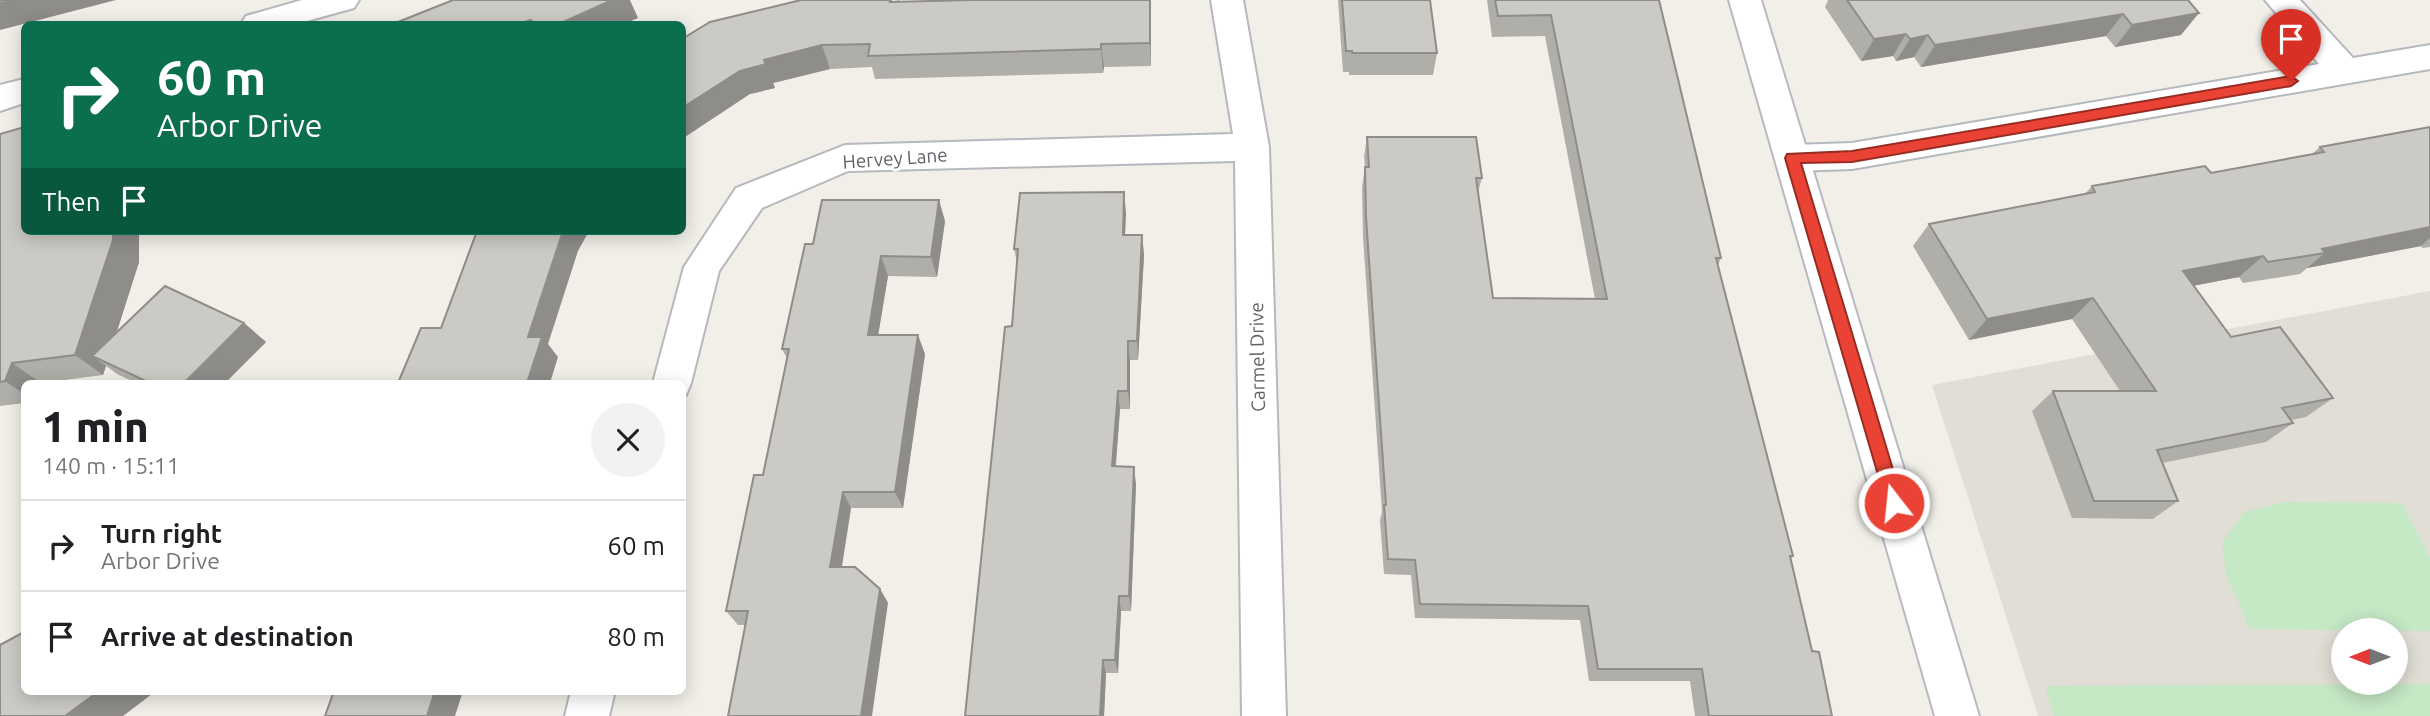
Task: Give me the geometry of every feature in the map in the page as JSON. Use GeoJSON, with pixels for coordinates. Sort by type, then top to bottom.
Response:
{"type":"FeatureCollection","features":[{"type":"Feature","properties":{"kind":"street"},"geometry":{"type":"LineString","coordinates":[[268,21],[344,0]]}},
{"type":"Feature","properties":{"kind":"street","name":"Carmel Drive"},"geometry":{"type":"LineString","coordinates":[[1227,0],[1252,146],[1264,716]]}},
{"type":"Feature","properties":{"kind":"street"},"geometry":{"type":"LineString","coordinates":[[1745,0],[1957,716]]}},
{"type":"Feature","properties":{"kind":"street"},"geometry":{"type":"LineString","coordinates":[[2281,0],[2346,72]]}},
{"type":"Feature","properties":{"kind":"street"},"geometry":{"type":"LineString","coordinates":[[1792,158],[1852,156],[2430,57]]}},
{"type":"Feature","properties":{"kind":"street"},"geometry":{"type":"LineString","coordinates":[[0,98],[21,92]]}},
{"type":"Feature","properties":{"kind":"street","name":"Hervey Lane"},"geometry":{"type":"LineString","coordinates":[[673,380],[702,267],[748,198],[845,158],[1252,146]]}},
{"type":"Feature","properties":{"kind":"street"},"geometry":{"type":"LineString","coordinates":[[587,716],[592,695]]}},
{"type":"Feature","properties":{"kind":"shaded area"},"geometry":{"type":"Polygon","coordinates":[[[2430,291],[2430,716],[2038,716],[1932,385],[2430,291]]]}},
{"type":"Feature","properties":{"kind":"green space"},"geometry":{"type":"Polygon","coordinates":[[[2285,502],[2402,503],[2430,558],[2430,631],[2408,631],[2408,618],[2331,618],[2331,630],[2250,629],[2226,574],[2222,543],[2244,512],[2285,502]]]}},
{"type":"Feature","properties":{"kind":"green space"},"geometry":{"type":"Polygon","coordinates":[[[2408,684],[2430,684],[2430,716],[2054,716],[2045,686],[2331,685],[2331,695],[2408,695],[2408,684]]]}},
{"type":"Feature","properties":{"kind":"building"},"geometry":{"type":"Polygon","coordinates":[[[453,0],[612,0],[566,21],[400,21],[453,0]]]}},
{"type":"Feature","properties":{"kind":"building"},"geometry":{"type":"Polygon","coordinates":[[[801,0],[1150,0],[1150,43],[1101,44],[1101,49],[868,56],[870,44],[822,45],[764,60],[766,64],[740,71],[686,105],[686,37],[710,22],[801,0]]]}},
{"type":"Feature","properties":{"kind":"building"},"geometry":{"type":"Polygon","coordinates":[[[1342,0],[1430,0],[1437,53],[1346,51],[1342,0]]]}},
{"type":"Feature","properties":{"kind":"building"},"geometry":{"type":"Polygon","coordinates":[[[1495,0],[1659,0],[1721,258],[1716,258],[1793,556],[1790,556],[1812,651],[1819,652],[1832,716],[1709,716],[1702,669],[1598,669],[1588,606],[1420,604],[1415,560],[1388,559],[1366,217],[1365,167],[1369,167],[1367,137],[1476,137],[1482,178],[1476,178],[1493,298],[1607,299],[1551,15],[1498,16],[1495,0]]]}},
{"type":"Feature","properties":{"kind":"building"},"geometry":{"type":"Polygon","coordinates":[[[1847,0],[2188,0],[2199,13],[2132,25],[2123,14],[1935,45],[1928,35],[1910,39],[1906,34],[1874,39],[1847,0]]]}},
{"type":"Feature","properties":{"kind":"building"},"geometry":{"type":"Polygon","coordinates":[[[2430,127],[2430,227],[2322,249],[2325,253],[2268,262],[2263,256],[2183,271],[2231,337],[2280,327],[2333,398],[2282,408],[2293,423],[2157,450],[2178,501],[2094,501],[2053,391],[2156,391],[2093,298],[1987,319],[1929,224],[2095,192],[2092,186],[2205,166],[2211,173],[2324,152],[2320,147],[2430,127]]]}},
{"type":"Feature","properties":{"kind":"building"},"geometry":{"type":"Polygon","coordinates":[[[21,128],[21,235],[113,235],[113,240],[75,355],[12,363],[5,381],[0,382],[0,134],[21,128]]]}},
{"type":"Feature","properties":{"kind":"building"},"geometry":{"type":"Polygon","coordinates":[[[1124,192],[1123,235],[1142,235],[1137,341],[1128,341],[1128,391],[1118,391],[1112,466],[1134,467],[1129,596],[1119,596],[1115,660],[1103,660],[1100,716],[965,716],[1005,327],[1012,326],[1018,249],[1014,249],[1020,193],[1124,192]]]}},
{"type":"Feature","properties":{"kind":"building"},"geometry":{"type":"Polygon","coordinates":[[[822,200],[939,200],[931,257],[881,256],[868,335],[918,335],[895,492],[843,492],[830,567],[855,567],[880,589],[861,716],[728,716],[748,611],[726,611],[754,475],[763,475],[789,349],[782,349],[805,244],[813,244],[822,200]]]}},
{"type":"Feature","properties":{"kind":"building"},"geometry":{"type":"Polygon","coordinates":[[[476,235],[562,235],[528,337],[542,337],[528,380],[399,380],[421,328],[441,328],[476,235]]]}},
{"type":"Feature","properties":{"kind":"building"},"geometry":{"type":"Polygon","coordinates":[[[165,286],[244,323],[187,380],[144,380],[92,356],[165,286]]]}},
{"type":"Feature","properties":{"kind":"building"},"geometry":{"type":"Polygon","coordinates":[[[21,634],[21,695],[94,695],[65,716],[0,716],[0,645],[21,634]]]}},
{"type":"Feature","properties":{"kind":"building"},"geometry":{"type":"Polygon","coordinates":[[[333,695],[434,695],[427,716],[325,716],[333,695]]]}},
{"type":"Feature","properties":{"kind":"route"},"geometry":{"type":"LineString","coordinates":[[1894,503],[1792,158],[1852,156],[2291,81]]}}]}
